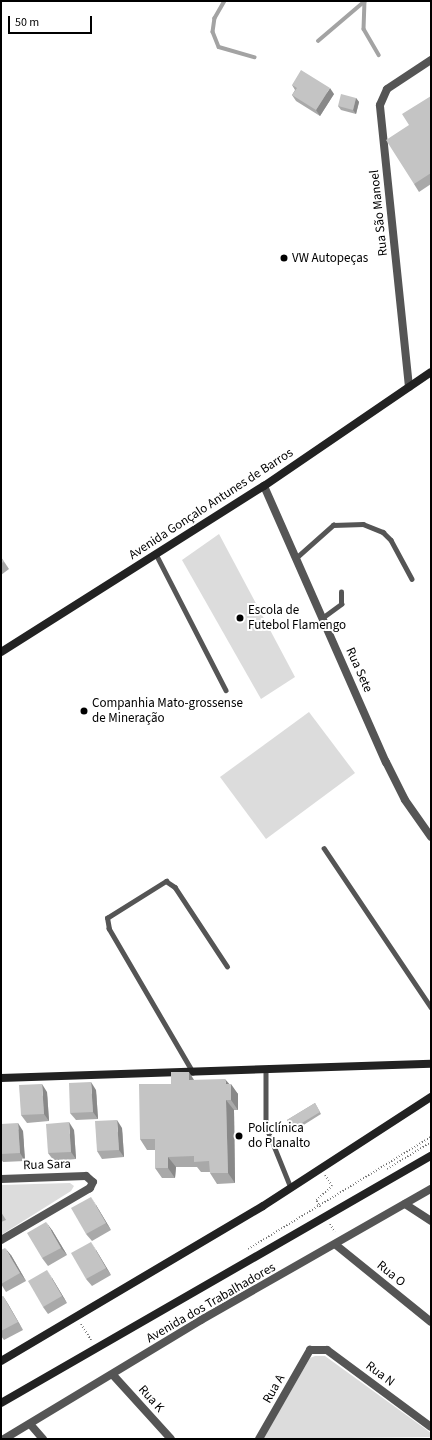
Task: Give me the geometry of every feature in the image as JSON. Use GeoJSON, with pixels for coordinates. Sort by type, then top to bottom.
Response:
{"type":"FeatureCollection","features":[{"type":"Feature","properties":{"kind":"main road","name":"Avenida Gonçalo Antunes de Barros"},"geometry":{"type":"LineString","coordinates":[[1,652],[264,486],[431,372]]}},
{"type":"Feature","properties":{"kind":"main road"},"geometry":{"type":"LineString","coordinates":[[407,1066],[431,1060]]}},
{"type":"Feature","properties":{"kind":"main road"},"geometry":{"type":"LineString","coordinates":[[1,1078],[193,1073],[431,1064]]}},
{"type":"Feature","properties":{"kind":"main road"},"geometry":{"type":"LineString","coordinates":[[1,1361],[292,1188],[431,1097]]}},
{"type":"Feature","properties":{"kind":"main road"},"geometry":{"type":"LineString","coordinates":[[1,1403],[431,1156]]}},
{"type":"Feature","properties":{"kind":"street","name":"Rua São Manoel"},"geometry":{"type":"LineString","coordinates":[[409,387],[380,105],[387,89],[431,60]]}},
{"type":"Feature","properties":{"kind":"street","name":"Rua Sete"},"geometry":{"type":"LineString","coordinates":[[264,486],[386,762],[405,800],[431,837]]}},
{"type":"Feature","properties":{"kind":"street","name":"Rua Sara"},"geometry":{"type":"LineString","coordinates":[[1,1179],[86,1176],[92,1179],[90,1188],[1,1240]]}},
{"type":"Feature","properties":{"kind":"street","name":"Avenida dos Trabalhadores"},"geometry":{"type":"LineString","coordinates":[[4,1439],[113,1375],[201,1320],[336,1245],[431,1189]]}},
{"type":"Feature","properties":{"kind":"street"},"geometry":{"type":"LineString","coordinates":[[405,1204],[431,1221]]}},
{"type":"Feature","properties":{"kind":"street","name":"Rua O"},"geometry":{"type":"LineString","coordinates":[[336,1245],[431,1322]]}},
{"type":"Feature","properties":{"kind":"street","name":"Rua N"},"geometry":{"type":"LineString","coordinates":[[310,1350],[328,1350],[431,1427]]}},
{"type":"Feature","properties":{"kind":"street","name":"Rua A"},"geometry":{"type":"LineString","coordinates":[[259,1439],[310,1350]]}},
{"type":"Feature","properties":{"kind":"street","name":"Rua K"},"geometry":{"type":"LineString","coordinates":[[113,1375],[171,1439]]}},
{"type":"Feature","properties":{"kind":"street"},"geometry":{"type":"LineString","coordinates":[[30,1424],[43,1439]]}},
{"type":"Feature","properties":{"kind":"lane"},"geometry":{"type":"LineString","coordinates":[[296,558],[333,525],[363,524],[383,532],[391,540],[412,579]]}},
{"type":"Feature","properties":{"kind":"lane"},"geometry":{"type":"LineString","coordinates":[[156,554],[226,690]]}},
{"type":"Feature","properties":{"kind":"lane"},"geometry":{"type":"LineString","coordinates":[[322,618],[341,604],[341,592]]}},
{"type":"Feature","properties":{"kind":"lane"},"geometry":{"type":"LineString","coordinates":[[324,848],[431,1007]]}},
{"type":"Feature","properties":{"kind":"lane"},"geometry":{"type":"LineString","coordinates":[[193,1073],[109,928],[107,918],[166,881],[175,887],[227,966]]}},
{"type":"Feature","properties":{"kind":"lane"},"geometry":{"type":"LineString","coordinates":[[266,1070],[266,1126],[292,1188]]}},
{"type":"Feature","properties":{"kind":"path"},"geometry":{"type":"LineString","coordinates":[[84,1328],[92,1341]]}},
{"type":"Feature","properties":{"kind":"shaded area","name":"Escola de Futebol Flamengo"},"geometry":{"type":"Polygon","coordinates":[[[219,534],[295,677],[261,699],[182,560],[219,534]]]}},
{"type":"Feature","properties":{"kind":"shaded area"},"geometry":{"type":"Polygon","coordinates":[[[309,712],[355,773],[266,839],[220,777],[309,712]]]}},
{"type":"Feature","properties":{"kind":"shaded area"},"geometry":{"type":"Polygon","coordinates":[[[70,1183],[74,1186],[71,1191],[1,1235],[1,1185],[70,1183]]]}},
{"type":"Feature","properties":{"kind":"shaded area"},"geometry":{"type":"Polygon","coordinates":[[[315,1356],[325,1356],[431,1433],[431,1437],[263,1439],[310,1358],[315,1356]]]}},
{"type":"Feature","properties":{"kind":"building"},"geometry":{"type":"Polygon","coordinates":[[[301,70],[330,88],[316,110],[292,95],[297,88],[292,85],[301,70]]]}},
{"type":"Feature","properties":{"kind":"building"},"geometry":{"type":"Polygon","coordinates":[[[341,94],[356,98],[353,110],[338,106],[341,94]]]}},
{"type":"Feature","properties":{"kind":"building"},"geometry":{"type":"Polygon","coordinates":[[[431,96],[431,173],[414,184],[386,140],[409,125],[402,114],[431,96]]]}},
{"type":"Feature","properties":{"kind":"building"},"geometry":{"type":"Polygon","coordinates":[[[171,1072],[189,1072],[189,1080],[225,1079],[226,1084],[231,1084],[231,1100],[226,1100],[228,1173],[210,1173],[209,1161],[194,1162],[194,1156],[168,1157],[168,1168],[155,1168],[155,1139],[140,1139],[139,1084],[171,1084],[171,1072]]]}},
{"type":"Feature","properties":{"kind":"building"},"geometry":{"type":"Polygon","coordinates":[[[91,1082],[93,1112],[70,1113],[69,1083],[91,1082]]]}},
{"type":"Feature","properties":{"kind":"building"},"geometry":{"type":"Polygon","coordinates":[[[42,1084],[44,1114],[21,1115],[19,1085],[42,1084]]]}},
{"type":"Feature","properties":{"kind":"building"},"geometry":{"type":"Polygon","coordinates":[[[315,1103],[320,1112],[292,1129],[287,1120],[315,1103]]]}},
{"type":"Feature","properties":{"kind":"building"},"geometry":{"type":"Polygon","coordinates":[[[117,1120],[119,1150],[97,1151],[95,1121],[117,1120]]]}},
{"type":"Feature","properties":{"kind":"building"},"geometry":{"type":"Polygon","coordinates":[[[69,1122],[71,1152],[48,1153],[46,1124],[69,1122]]]}},
{"type":"Feature","properties":{"kind":"building"},"geometry":{"type":"Polygon","coordinates":[[[18,1123],[20,1153],[1,1154],[1,1124],[18,1123]]]}},
{"type":"Feature","properties":{"kind":"building"},"geometry":{"type":"Polygon","coordinates":[[[91,1197],[106,1223],[86,1234],[71,1208],[91,1197]]]}},
{"type":"Feature","properties":{"kind":"building"},"geometry":{"type":"Polygon","coordinates":[[[46,1222],[61,1248],[42,1258],[27,1233],[46,1222]]]}},
{"type":"Feature","properties":{"kind":"building"},"geometry":{"type":"Polygon","coordinates":[[[91,1242],[106,1268],[86,1279],[71,1253],[91,1242]]]}},
{"type":"Feature","properties":{"kind":"building"},"geometry":{"type":"Polygon","coordinates":[[[5,1248],[20,1273],[1,1284],[1,1250],[5,1248]]]}},
{"type":"Feature","properties":{"kind":"building"},"geometry":{"type":"Polygon","coordinates":[[[47,1270],[62,1296],[43,1307],[28,1281],[47,1270]]]}},
{"type":"Feature","properties":{"kind":"building"},"geometry":{"type":"Polygon","coordinates":[[[3,1296],[18,1322],[1,1331],[1,1298],[3,1296]]]}},
{"type":"Feature","properties":{"kind":"waterway"},"geometry":{"type":"LineString","coordinates":[[225,1],[215,18],[213,32],[219,47],[255,57]]}},
{"type":"Feature","properties":{"kind":"waterway"},"geometry":{"type":"LineString","coordinates":[[365,1],[364,29],[379,55]]}},
{"type":"Feature","properties":{"kind":"waterway"},"geometry":{"type":"LineString","coordinates":[[318,41],[365,1]]}},
{"type":"Feature","properties":{"kind":"place","name":"VW Autopeças"},"geometry":{"type":"Point","coordinates":[284,258]}},
{"type":"Feature","properties":{"kind":"place","name":"Escola de Futebol Flamengo"},"geometry":{"type":"Point","coordinates":[240,618]}},
{"type":"Feature","properties":{"kind":"place","name":"Companhia Mato-grossense de Mineração"},"geometry":{"type":"Point","coordinates":[84,711]}},
{"type":"Feature","properties":{"kind":"place","name":"Policlínica do Planalto"},"geometry":{"type":"Point","coordinates":[239,1136]}}]}
